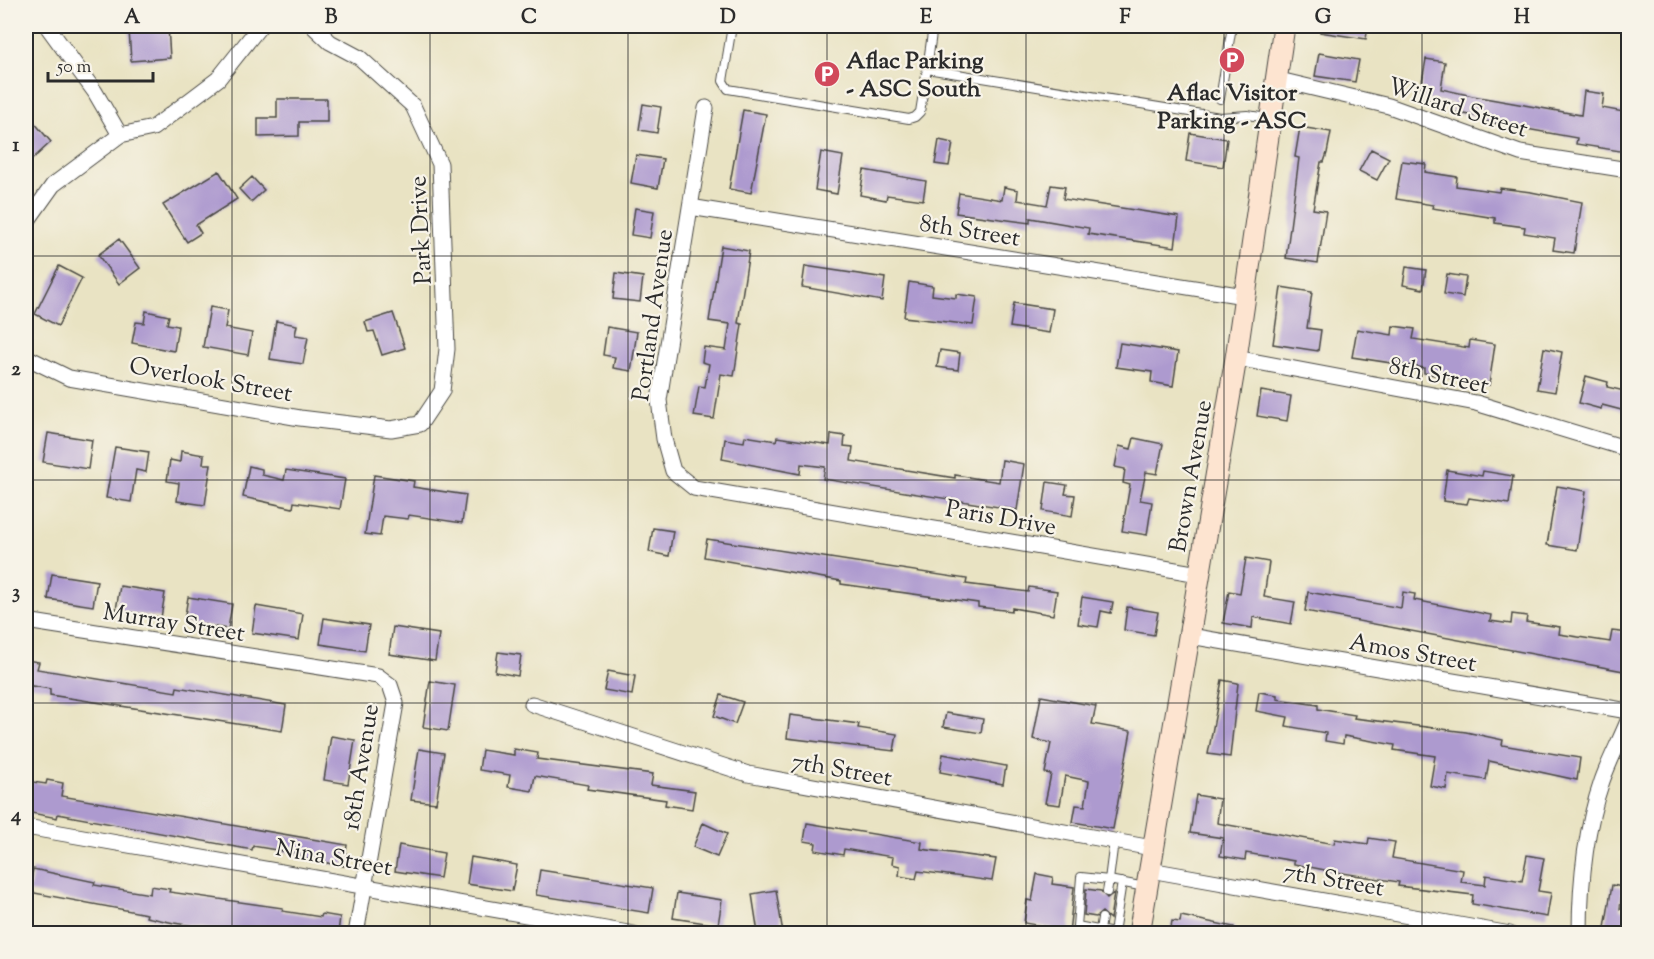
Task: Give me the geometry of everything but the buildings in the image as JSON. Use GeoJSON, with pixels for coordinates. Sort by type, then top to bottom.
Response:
{"type":"FeatureCollection","features":[{"type":"Feature","properties":{"kind":"street"},"geometry":{"type":"LineString","coordinates":[[47,26],[95,92],[120,135]]}},
{"type":"Feature","properties":{"kind":"street"},"geometry":{"type":"LineString","coordinates":[[26,223],[53,185],[120,135],[153,128],[218,79],[260,26]]}},
{"type":"Feature","properties":{"kind":"street","name":"Park Drive"},"geometry":{"type":"LineString","coordinates":[[313,26],[330,42],[360,58],[413,106],[440,164],[447,349],[442,391],[420,424],[391,429],[366,426]]}},
{"type":"Feature","properties":{"kind":"street","name":"Brown Avenue"},"geometry":{"type":"LineString","coordinates":[[1138,933],[1236,358],[1284,26]]}},
{"type":"Feature","properties":{"kind":"street","name":"Willard Street"},"geometry":{"type":"LineString","coordinates":[[1275,79],[1389,106],[1520,153],[1629,170]]}},
{"type":"Feature","properties":{"kind":"street","name":"Portland Avenue"},"geometry":{"type":"LineString","coordinates":[[706,108],[659,400],[664,439],[673,471],[694,488],[796,504]]}},
{"type":"Feature","properties":{"kind":"street","name":"8th Street"},"geometry":{"type":"LineString","coordinates":[[690,207],[1244,296]]}},
{"type":"Feature","properties":{"kind":"street","name":"Overlook Street"},"geometry":{"type":"LineString","coordinates":[[26,357],[69,378],[300,418],[366,426]]}},
{"type":"Feature","properties":{"kind":"street","name":"8th Street"},"geometry":{"type":"LineString","coordinates":[[1236,358],[1476,403],[1629,448]]}},
{"type":"Feature","properties":{"kind":"street","name":"Paris Drive"},"geometry":{"type":"LineString","coordinates":[[796,504],[1199,574]]}},
{"type":"Feature","properties":{"kind":"street","name":"Murray Street"},"geometry":{"type":"LineString","coordinates":[[26,621],[316,668]]}},
{"type":"Feature","properties":{"kind":"street","name":"Amos Street"},"geometry":{"type":"LineString","coordinates":[[1190,636],[1629,711]]}},
{"type":"Feature","properties":{"kind":"street","name":"18th Avenue"},"geometry":{"type":"LineString","coordinates":[[316,668],[378,676],[390,685],[396,703],[356,933]]}},
{"type":"Feature","properties":{"kind":"street","name":"7th Street"},"geometry":{"type":"LineString","coordinates":[[532,704],[748,774],[1152,848]]}},
{"type":"Feature","properties":{"kind":"street"},"geometry":{"type":"LineString","coordinates":[[1580,933],[1580,889],[1587,840],[1602,781],[1629,721]]}},
{"type":"Feature","properties":{"kind":"street","name":"Nina Street"},"geometry":{"type":"LineString","coordinates":[[26,827],[364,884],[634,933]]}},
{"type":"Feature","properties":{"kind":"street","name":"7th Street"},"geometry":{"type":"LineString","coordinates":[[1148,878],[1510,933]]}},
{"type":"Feature","properties":{"kind":"lane"},"geometry":{"type":"LineString","coordinates":[[732,26],[723,81],[728,89],[909,119],[920,112],[933,26]]}},
{"type":"Feature","properties":{"kind":"lane"},"geometry":{"type":"LineString","coordinates":[[1220,99],[1232,26]]}},
{"type":"Feature","properties":{"kind":"lane"},"geometry":{"type":"LineString","coordinates":[[927,69],[1220,117],[1269,118]]}},
{"type":"Feature","properties":{"kind":"lane"},"geometry":{"type":"LineString","coordinates":[[1107,892],[1114,841]]}},
{"type":"Feature","properties":{"kind":"lane"},"geometry":{"type":"LineString","coordinates":[[1122,882],[1117,933],[1077,926],[1081,877],[1122,882],[1148,878]]}},
{"type":"Feature","properties":{"kind":"lane"},"geometry":{"type":"LineString","coordinates":[[1100,930],[1102,918]]}},
{"type":"Feature","properties":{"kind":"place","name":"Aflac Visitor Parking - ASC"},"geometry":{"type":"Point","coordinates":[1232,60]}},
{"type":"Feature","properties":{"kind":"place","name":"Aflac Parking - ASC South"},"geometry":{"type":"Point","coordinates":[827,74]}}]}
